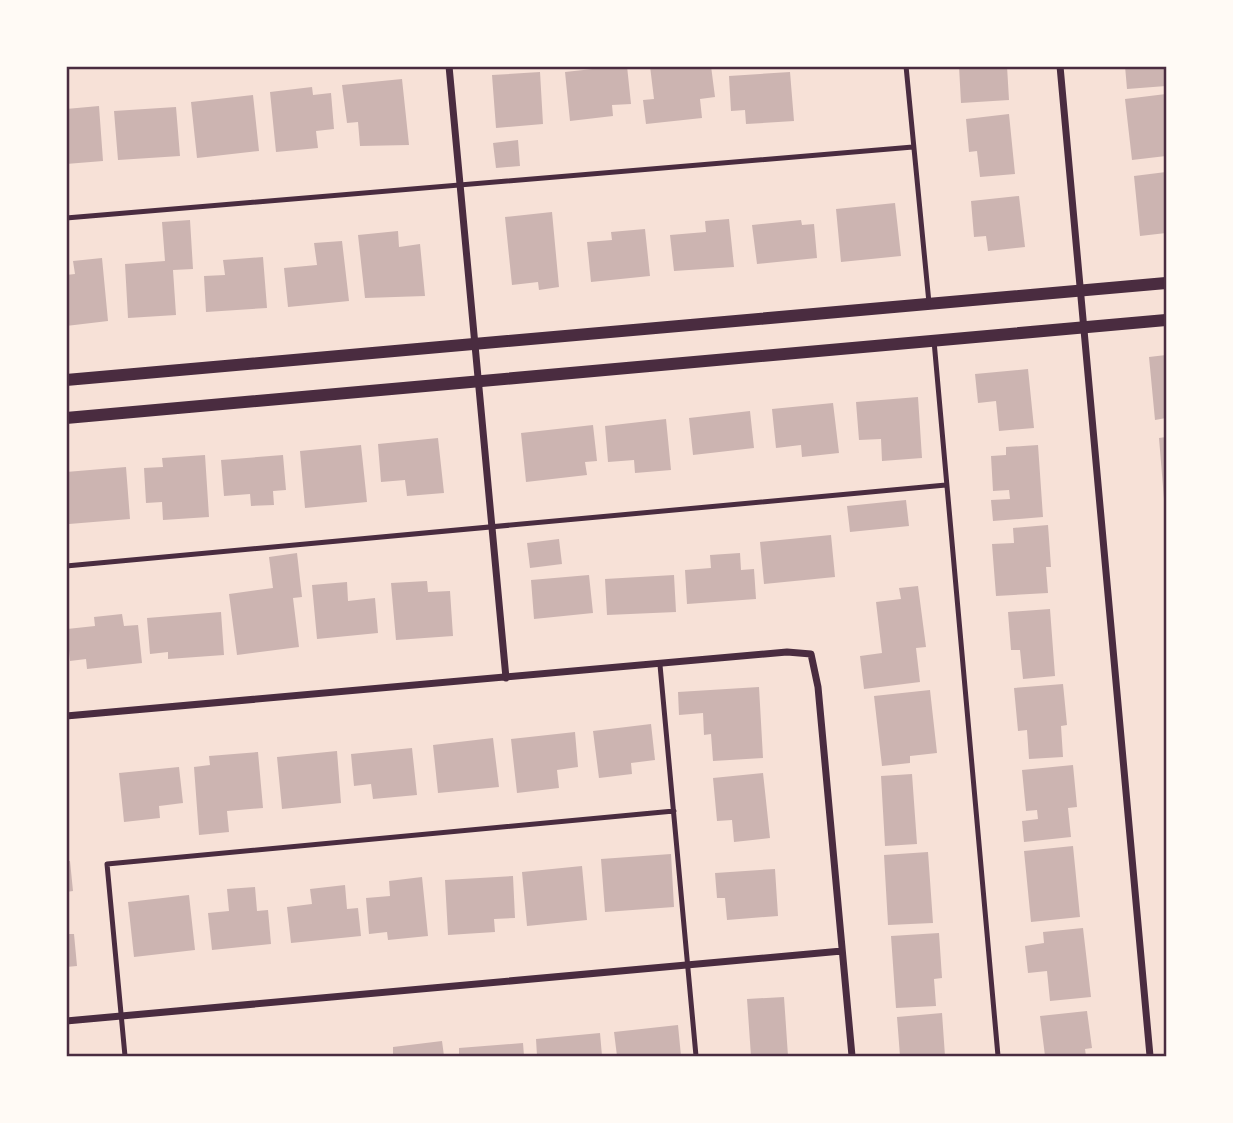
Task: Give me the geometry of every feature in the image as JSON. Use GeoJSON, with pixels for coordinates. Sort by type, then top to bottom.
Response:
{"type":"FeatureCollection","features":[{"type":"Feature","properties":{"kind":"street"},"geometry":{"type":"LineString","coordinates":[[449,66],[506,678]]}},
{"type":"Feature","properties":{"kind":"street"},"geometry":{"type":"LineString","coordinates":[[1060,66],[1150,1056]]}},
{"type":"Feature","properties":{"kind":"street"},"geometry":{"type":"LineString","coordinates":[[66,380],[1167,284]]}},
{"type":"Feature","properties":{"kind":"street"},"geometry":{"type":"LineString","coordinates":[[66,418],[1167,320]]}},
{"type":"Feature","properties":{"kind":"street"},"geometry":{"type":"LineString","coordinates":[[66,716],[787,652],[811,654],[818,687],[852,1056]]}},
{"type":"Feature","properties":{"kind":"street"},"geometry":{"type":"LineString","coordinates":[[66,1021],[842,951]]}},
{"type":"Feature","properties":{"kind":"lane"},"geometry":{"type":"LineString","coordinates":[[906,66],[929,303]]}},
{"type":"Feature","properties":{"kind":"lane"},"geometry":{"type":"LineString","coordinates":[[66,218],[913,147]]}},
{"type":"Feature","properties":{"kind":"lane"},"geometry":{"type":"LineString","coordinates":[[934,341],[998,1056]]}},
{"type":"Feature","properties":{"kind":"lane"},"geometry":{"type":"LineString","coordinates":[[66,566],[946,485]]}},
{"type":"Feature","properties":{"kind":"lane"},"geometry":{"type":"LineString","coordinates":[[660,665],[690,965],[696,1056]]}},
{"type":"Feature","properties":{"kind":"lane"},"geometry":{"type":"LineString","coordinates":[[125,1056],[107,864],[674,811]]}},
{"type":"Feature","properties":{"kind":"building"},"geometry":{"type":"Polygon","coordinates":[[[627,66],[631,104],[612,105],[613,116],[570,121],[565,72],[627,66]]]}},
{"type":"Feature","properties":{"kind":"building"},"geometry":{"type":"Polygon","coordinates":[[[650,66],[711,66],[715,97],[700,99],[702,118],[646,124],[643,100],[654,99],[650,66]]]}},
{"type":"Feature","properties":{"kind":"building"},"geometry":{"type":"Polygon","coordinates":[[[959,66],[1007,66],[1009,100],[961,103],[959,66]]]}},
{"type":"Feature","properties":{"kind":"building"},"geometry":{"type":"Polygon","coordinates":[[[1125,66],[1166,66],[1166,86],[1127,89],[1125,66]]]}},
{"type":"Feature","properties":{"kind":"building"},"geometry":{"type":"Polygon","coordinates":[[[540,72],[543,124],[496,128],[492,75],[540,72]]]}},
{"type":"Feature","properties":{"kind":"building"},"geometry":{"type":"Polygon","coordinates":[[[790,72],[794,121],[746,124],[745,110],[731,111],[729,76],[790,72]]]}},
{"type":"Feature","properties":{"kind":"building"},"geometry":{"type":"Polygon","coordinates":[[[402,79],[409,145],[360,146],[358,122],[347,123],[342,85],[402,79]]]}},
{"type":"Feature","properties":{"kind":"building"},"geometry":{"type":"Polygon","coordinates":[[[312,87],[313,95],[331,93],[334,129],[316,131],[318,148],[276,152],[270,92],[312,87]]]}},
{"type":"Feature","properties":{"kind":"building"},"geometry":{"type":"Polygon","coordinates":[[[1166,94],[1166,156],[1132,160],[1125,99],[1166,94]]]}},
{"type":"Feature","properties":{"kind":"building"},"geometry":{"type":"Polygon","coordinates":[[[253,95],[259,151],[197,158],[191,102],[253,95]]]}},
{"type":"Feature","properties":{"kind":"building"},"geometry":{"type":"Polygon","coordinates":[[[99,106],[103,161],[66,164],[66,109],[99,106]]]}},
{"type":"Feature","properties":{"kind":"building"},"geometry":{"type":"Polygon","coordinates":[[[176,107],[180,156],[118,160],[114,111],[176,107]]]}},
{"type":"Feature","properties":{"kind":"building"},"geometry":{"type":"Polygon","coordinates":[[[1009,114],[1015,174],[980,177],[977,151],[969,152],[966,119],[1009,114]]]}},
{"type":"Feature","properties":{"kind":"building"},"geometry":{"type":"Polygon","coordinates":[[[518,140],[520,166],[496,168],[493,143],[518,140]]]}},
{"type":"Feature","properties":{"kind":"building"},"geometry":{"type":"Polygon","coordinates":[[[1166,172],[1166,233],[1140,236],[1134,176],[1166,172]]]}},
{"type":"Feature","properties":{"kind":"building"},"geometry":{"type":"Polygon","coordinates":[[[1019,196],[1025,247],[988,251],[986,236],[974,237],[971,201],[1019,196]]]}},
{"type":"Feature","properties":{"kind":"building"},"geometry":{"type":"Polygon","coordinates":[[[895,203],[901,256],[841,262],[836,209],[895,203]]]}},
{"type":"Feature","properties":{"kind":"building"},"geometry":{"type":"Polygon","coordinates":[[[552,212],[559,287],[539,290],[538,282],[512,285],[505,217],[552,212]]]}},
{"type":"Feature","properties":{"kind":"building"},"geometry":{"type":"Polygon","coordinates":[[[729,219],[734,267],[674,271],[670,235],[706,232],[705,221],[729,219]]]}},
{"type":"Feature","properties":{"kind":"building"},"geometry":{"type":"Polygon","coordinates":[[[190,220],[193,269],[173,270],[176,315],[128,318],[125,264],[165,261],[162,222],[190,220]]]}},
{"type":"Feature","properties":{"kind":"building"},"geometry":{"type":"Polygon","coordinates":[[[801,220],[802,225],[814,224],[817,258],[757,264],[752,225],[801,220]]]}},
{"type":"Feature","properties":{"kind":"building"},"geometry":{"type":"Polygon","coordinates":[[[645,229],[650,276],[591,282],[587,242],[612,240],[611,232],[645,229]]]}},
{"type":"Feature","properties":{"kind":"building"},"geometry":{"type":"Polygon","coordinates":[[[398,231],[399,247],[420,244],[425,296],[365,298],[358,235],[398,231]]]}},
{"type":"Feature","properties":{"kind":"building"},"geometry":{"type":"Polygon","coordinates":[[[342,241],[349,301],[288,307],[284,268],[317,265],[314,243],[342,241]]]}},
{"type":"Feature","properties":{"kind":"building"},"geometry":{"type":"Polygon","coordinates":[[[263,257],[267,308],[206,312],[204,276],[225,275],[223,260],[263,257]]]}},
{"type":"Feature","properties":{"kind":"building"},"geometry":{"type":"Polygon","coordinates":[[[102,258],[108,321],[66,326],[66,275],[75,274],[73,261],[102,258]]]}},
{"type":"Feature","properties":{"kind":"building"},"geometry":{"type":"Polygon","coordinates":[[[1166,355],[1166,418],[1155,420],[1149,357],[1166,355]]]}},
{"type":"Feature","properties":{"kind":"building"},"geometry":{"type":"Polygon","coordinates":[[[1028,369],[1034,428],[999,431],[996,401],[978,403],[975,374],[1028,369]]]}},
{"type":"Feature","properties":{"kind":"building"},"geometry":{"type":"Polygon","coordinates":[[[918,397],[922,458],[882,461],[881,439],[859,440],[856,402],[918,397]]]}},
{"type":"Feature","properties":{"kind":"building"},"geometry":{"type":"Polygon","coordinates":[[[833,403],[839,453],[802,457],[801,445],[776,448],[772,409],[833,403]]]}},
{"type":"Feature","properties":{"kind":"building"},"geometry":{"type":"Polygon","coordinates":[[[750,411],[754,448],[693,455],[689,418],[750,411]]]}},
{"type":"Feature","properties":{"kind":"building"},"geometry":{"type":"Polygon","coordinates":[[[666,419],[671,470],[635,473],[634,460],[608,462],[605,426],[666,419]]]}},
{"type":"Feature","properties":{"kind":"building"},"geometry":{"type":"Polygon","coordinates":[[[593,425],[597,461],[585,462],[587,475],[526,482],[521,433],[593,425]]]}},
{"type":"Feature","properties":{"kind":"building"},"geometry":{"type":"Polygon","coordinates":[[[1166,437],[1166,499],[1164,499],[1159,438],[1166,437]]]}},
{"type":"Feature","properties":{"kind":"building"},"geometry":{"type":"Polygon","coordinates":[[[438,438],[444,493],[407,496],[405,480],[381,482],[378,444],[438,438]]]}},
{"type":"Feature","properties":{"kind":"building"},"geometry":{"type":"Polygon","coordinates":[[[361,445],[367,502],[305,508],[300,451],[361,445]]]}},
{"type":"Feature","properties":{"kind":"building"},"geometry":{"type":"Polygon","coordinates":[[[1038,445],[1043,517],[993,521],[991,500],[1010,499],[1009,490],[993,491],[991,456],[1006,455],[1006,447],[1038,445]]]}},
{"type":"Feature","properties":{"kind":"building"},"geometry":{"type":"Polygon","coordinates":[[[205,455],[209,517],[163,520],[162,502],[146,503],[144,468],[163,467],[162,458],[205,455]]]}},
{"type":"Feature","properties":{"kind":"building"},"geometry":{"type":"Polygon","coordinates":[[[283,455],[286,490],[273,491],[274,505],[251,506],[250,494],[224,496],[221,460],[283,455]]]}},
{"type":"Feature","properties":{"kind":"building"},"geometry":{"type":"Polygon","coordinates":[[[126,467],[130,519],[69,524],[66,472],[126,467]]]}},
{"type":"Feature","properties":{"kind":"building"},"geometry":{"type":"Polygon","coordinates":[[[906,500],[909,526],[850,532],[847,506],[906,500]]]}},
{"type":"Feature","properties":{"kind":"building"},"geometry":{"type":"Polygon","coordinates":[[[1048,525],[1051,567],[1046,567],[1048,593],[996,596],[992,544],[1014,543],[1013,528],[1048,525]]]}},
{"type":"Feature","properties":{"kind":"building"},"geometry":{"type":"Polygon","coordinates":[[[831,535],[835,577],[764,584],[760,542],[831,535]]]}},
{"type":"Feature","properties":{"kind":"building"},"geometry":{"type":"Polygon","coordinates":[[[559,539],[562,564],[530,568],[527,543],[559,539]]]}},
{"type":"Feature","properties":{"kind":"building"},"geometry":{"type":"Polygon","coordinates":[[[297,553],[302,597],[293,598],[299,647],[237,655],[229,594],[273,588],[269,557],[297,553]]]}},
{"type":"Feature","properties":{"kind":"building"},"geometry":{"type":"Polygon","coordinates":[[[740,553],[741,570],[754,569],[756,599],[687,604],[685,570],[711,568],[710,555],[740,553]]]}},
{"type":"Feature","properties":{"kind":"building"},"geometry":{"type":"Polygon","coordinates":[[[589,575],[593,613],[534,619],[531,580],[589,575]]]}},
{"type":"Feature","properties":{"kind":"building"},"geometry":{"type":"Polygon","coordinates":[[[674,575],[676,612],[607,615],[605,579],[674,575]]]}},
{"type":"Feature","properties":{"kind":"building"},"geometry":{"type":"Polygon","coordinates":[[[427,581],[428,592],[450,591],[453,636],[396,640],[391,583],[427,581]]]}},
{"type":"Feature","properties":{"kind":"building"},"geometry":{"type":"Polygon","coordinates":[[[347,582],[348,601],[375,598],[378,633],[317,639],[312,585],[347,582]]]}},
{"type":"Feature","properties":{"kind":"building"},"geometry":{"type":"Polygon","coordinates":[[[918,586],[926,647],[916,648],[920,682],[864,689],[860,656],[882,653],[876,602],[901,599],[899,588],[918,586]]]}},
{"type":"Feature","properties":{"kind":"building"},"geometry":{"type":"Polygon","coordinates":[[[1050,609],[1055,676],[1023,679],[1020,650],[1011,650],[1008,612],[1050,609]]]}},
{"type":"Feature","properties":{"kind":"building"},"geometry":{"type":"Polygon","coordinates":[[[221,612],[224,655],[168,659],[168,652],[150,654],[147,618],[221,612]]]}},
{"type":"Feature","properties":{"kind":"building"},"geometry":{"type":"Polygon","coordinates":[[[122,614],[124,626],[138,625],[142,663],[87,669],[86,659],[70,661],[67,629],[95,626],[94,617],[122,614]]]}},
{"type":"Feature","properties":{"kind":"building"},"geometry":{"type":"Polygon","coordinates":[[[1063,684],[1067,725],[1061,726],[1063,757],[1029,759],[1027,730],[1018,731],[1014,688],[1063,684]]]}},
{"type":"Feature","properties":{"kind":"building"},"geometry":{"type":"Polygon","coordinates":[[[759,687],[763,758],[713,761],[711,734],[704,735],[703,713],[679,715],[678,692],[759,687]]]}},
{"type":"Feature","properties":{"kind":"building"},"geometry":{"type":"Polygon","coordinates":[[[930,690],[937,753],[910,756],[910,763],[882,766],[874,696],[930,690]]]}},
{"type":"Feature","properties":{"kind":"building"},"geometry":{"type":"Polygon","coordinates":[[[651,724],[655,760],[631,763],[632,774],[599,778],[593,731],[651,724]]]}},
{"type":"Feature","properties":{"kind":"building"},"geometry":{"type":"Polygon","coordinates":[[[575,732],[578,767],[557,770],[559,788],[517,793],[511,739],[575,732]]]}},
{"type":"Feature","properties":{"kind":"building"},"geometry":{"type":"Polygon","coordinates":[[[493,738],[499,787],[438,793],[433,745],[493,738]]]}},
{"type":"Feature","properties":{"kind":"building"},"geometry":{"type":"Polygon","coordinates":[[[412,748],[417,795],[373,799],[371,784],[354,786],[351,754],[412,748]]]}},
{"type":"Feature","properties":{"kind":"building"},"geometry":{"type":"Polygon","coordinates":[[[337,751],[341,803],[282,809],[277,757],[337,751]]]}},
{"type":"Feature","properties":{"kind":"building"},"geometry":{"type":"Polygon","coordinates":[[[258,752],[263,808],[227,811],[229,832],[199,835],[194,767],[210,765],[209,756],[258,752]]]}},
{"type":"Feature","properties":{"kind":"building"},"geometry":{"type":"Polygon","coordinates":[[[1073,765],[1077,807],[1068,808],[1071,837],[1024,842],[1022,821],[1038,819],[1037,810],[1026,811],[1022,770],[1073,765]]]}},
{"type":"Feature","properties":{"kind":"building"},"geometry":{"type":"Polygon","coordinates":[[[179,767],[183,803],[159,806],[160,818],[124,822],[119,773],[179,767]]]}},
{"type":"Feature","properties":{"kind":"building"},"geometry":{"type":"Polygon","coordinates":[[[763,773],[770,838],[734,842],[732,820],[717,821],[713,778],[763,773]]]}},
{"type":"Feature","properties":{"kind":"building"},"geometry":{"type":"Polygon","coordinates":[[[912,774],[917,844],[885,846],[881,776],[912,774]]]}},
{"type":"Feature","properties":{"kind":"building"},"geometry":{"type":"Polygon","coordinates":[[[1073,846],[1080,917],[1031,922],[1024,851],[1073,846]]]}},
{"type":"Feature","properties":{"kind":"building"},"geometry":{"type":"Polygon","coordinates":[[[928,852],[933,923],[888,925],[884,855],[928,852]]]}},
{"type":"Feature","properties":{"kind":"building"},"geometry":{"type":"Polygon","coordinates":[[[671,854],[674,907],[605,912],[601,859],[671,854]]]}},
{"type":"Feature","properties":{"kind":"building"},"geometry":{"type":"Polygon","coordinates":[[[66,861],[70,861],[73,891],[66,892],[66,861]]]}},
{"type":"Feature","properties":{"kind":"building"},"geometry":{"type":"Polygon","coordinates":[[[582,866],[587,920],[527,926],[522,872],[582,866]]]}},
{"type":"Feature","properties":{"kind":"building"},"geometry":{"type":"Polygon","coordinates":[[[775,869],[778,916],[727,920],[725,898],[717,898],[715,873],[775,869]]]}},
{"type":"Feature","properties":{"kind":"building"},"geometry":{"type":"Polygon","coordinates":[[[513,876],[515,918],[494,919],[495,932],[448,935],[445,880],[513,876]]]}},
{"type":"Feature","properties":{"kind":"building"},"geometry":{"type":"Polygon","coordinates":[[[422,877],[428,936],[388,940],[387,932],[369,934],[366,898],[390,896],[389,881],[422,877]]]}},
{"type":"Feature","properties":{"kind":"building"},"geometry":{"type":"Polygon","coordinates":[[[345,885],[347,909],[358,908],[361,936],[291,943],[287,907],[312,904],[310,889],[345,885]]]}},
{"type":"Feature","properties":{"kind":"building"},"geometry":{"type":"Polygon","coordinates":[[[255,887],[257,911],[268,910],[271,944],[212,950],[208,913],[229,911],[227,889],[255,887]]]}},
{"type":"Feature","properties":{"kind":"building"},"geometry":{"type":"Polygon","coordinates":[[[189,895],[195,950],[134,957],[128,902],[189,895]]]}},
{"type":"Feature","properties":{"kind":"building"},"geometry":{"type":"Polygon","coordinates":[[[1083,928],[1091,997],[1050,1001],[1047,971],[1028,973],[1025,946],[1044,943],[1043,932],[1083,928]]]}},
{"type":"Feature","properties":{"kind":"building"},"geometry":{"type":"Polygon","coordinates":[[[939,933],[942,978],[934,979],[936,1006],[896,1008],[891,936],[939,933]]]}},
{"type":"Feature","properties":{"kind":"building"},"geometry":{"type":"Polygon","coordinates":[[[66,934],[74,934],[77,966],[66,967],[66,934]]]}},
{"type":"Feature","properties":{"kind":"building"},"geometry":{"type":"Polygon","coordinates":[[[784,997],[788,1056],[751,1056],[747,999],[784,997]]]}},
{"type":"Feature","properties":{"kind":"building"},"geometry":{"type":"Polygon","coordinates":[[[1087,1011],[1092,1048],[1085,1049],[1086,1056],[1045,1056],[1040,1016],[1087,1011]]]}},
{"type":"Feature","properties":{"kind":"building"},"geometry":{"type":"Polygon","coordinates":[[[942,1013],[945,1056],[900,1056],[897,1017],[942,1013]]]}},
{"type":"Feature","properties":{"kind":"building"},"geometry":{"type":"Polygon","coordinates":[[[678,1025],[681,1056],[617,1056],[614,1032],[678,1025]]]}},
{"type":"Feature","properties":{"kind":"building"},"geometry":{"type":"Polygon","coordinates":[[[600,1033],[602,1056],[537,1056],[536,1039],[600,1033]]]}},
{"type":"Feature","properties":{"kind":"building"},"geometry":{"type":"Polygon","coordinates":[[[442,1041],[444,1056],[393,1056],[393,1047],[442,1041]]]}},
{"type":"Feature","properties":{"kind":"building"},"geometry":{"type":"Polygon","coordinates":[[[523,1043],[524,1056],[459,1056],[459,1048],[523,1043]]]}}]}
